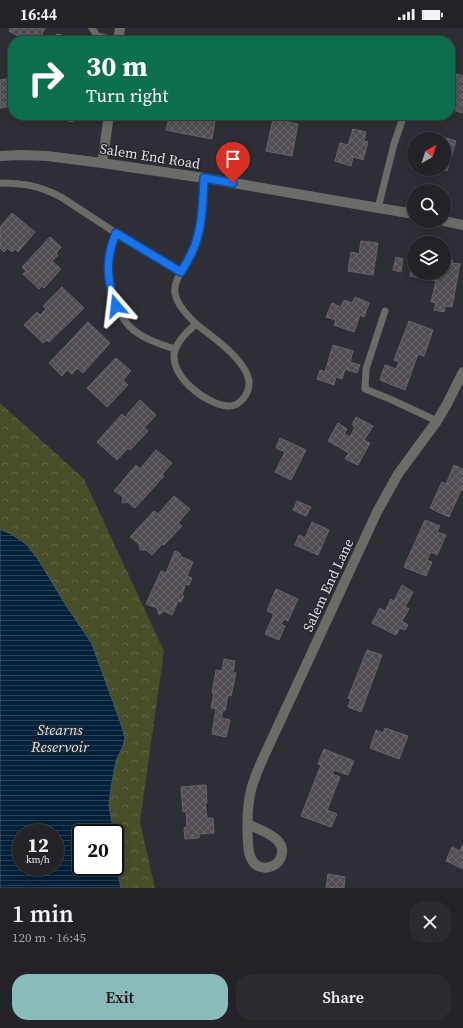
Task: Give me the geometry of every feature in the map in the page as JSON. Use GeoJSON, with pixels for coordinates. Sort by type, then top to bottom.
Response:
{"type":"FeatureCollection","features":[{"type":"Feature","properties":{"kind":"street"},"geometry":{"type":"LineString","coordinates":[[102,163],[108,120]]}},
{"type":"Feature","properties":{"kind":"street","name":"Salem End Road"},"geometry":{"type":"LineString","coordinates":[[0,156],[47,156],[102,163],[204,178],[407,213]]}},
{"type":"Feature","properties":{"kind":"street"},"geometry":{"type":"LineString","coordinates":[[451,222],[463,225]]}},
{"type":"Feature","properties":{"kind":"street","name":"Salem End Lane"},"geometry":{"type":"LineString","coordinates":[[248,824],[251,790],[264,756],[377,512],[398,474],[437,421],[463,372]]}},
{"type":"Feature","properties":{"kind":"lane"},"geometry":{"type":"LineString","coordinates":[[92,28],[97,36]]}},
{"type":"Feature","properties":{"kind":"lane"},"geometry":{"type":"LineString","coordinates":[[378,208],[394,144],[402,120]]}},
{"type":"Feature","properties":{"kind":"lane"},"geometry":{"type":"LineString","coordinates":[[196,324],[184,335],[175,349],[174,364],[177,371],[207,400],[218,405],[233,406],[245,396],[249,381],[247,374],[243,367],[226,349],[196,324],[182,308],[175,294],[175,288],[181,272],[192,254],[199,234],[204,178]]}},
{"type":"Feature","properties":{"kind":"lane"},"geometry":{"type":"LineString","coordinates":[[0,183],[23,184],[52,192],[181,272]]}},
{"type":"Feature","properties":{"kind":"lane"},"geometry":{"type":"LineString","coordinates":[[116,233],[109,254],[108,278],[116,306],[122,317],[139,334],[159,344],[175,349]]}},
{"type":"Feature","properties":{"kind":"lane"},"geometry":{"type":"LineString","coordinates":[[385,311],[366,369],[365,389],[437,421]]}},
{"type":"Feature","properties":{"kind":"green space"},"geometry":{"type":"Polygon","coordinates":[[[0,403],[84,479],[164,651],[140,822],[155,888],[0,888],[0,403]]]}},
{"type":"Feature","properties":{"kind":"water","name":"Stearns Reservoir"},"geometry":{"type":"Polygon","coordinates":[[[0,529],[26,544],[38,559],[67,607],[92,644],[121,724],[125,738],[116,761],[111,788],[109,806],[112,824],[72,824],[72,876],[118,876],[121,888],[0,888],[0,529]]]}},
{"type":"Feature","properties":{"kind":"building"},"geometry":{"type":"Polygon","coordinates":[[[10,28],[45,28],[41,36],[18,36],[9,31],[10,28]]]}},
{"type":"Feature","properties":{"kind":"building"},"geometry":{"type":"Polygon","coordinates":[[[455,73],[463,76],[462,113],[455,111],[455,73]]]}},
{"type":"Feature","properties":{"kind":"building"},"geometry":{"type":"Polygon","coordinates":[[[8,79],[8,107],[0,108],[0,80],[8,79]]]}},
{"type":"Feature","properties":{"kind":"building"},"geometry":{"type":"Polygon","coordinates":[[[168,120],[215,120],[212,139],[166,130],[168,120]]]}},
{"type":"Feature","properties":{"kind":"building"},"geometry":{"type":"Polygon","coordinates":[[[273,120],[298,124],[292,156],[266,151],[273,120]]]}},
{"type":"Feature","properties":{"kind":"building"},"geometry":{"type":"Polygon","coordinates":[[[353,129],[366,132],[364,141],[368,142],[363,160],[353,157],[351,166],[335,161],[340,143],[348,145],[353,129]]]}},
{"type":"Feature","properties":{"kind":"building"},"geometry":{"type":"Polygon","coordinates":[[[451,139],[456,141],[451,158],[451,139]]]}},
{"type":"Feature","properties":{"kind":"building"},"geometry":{"type":"Polygon","coordinates":[[[12,213],[35,232],[18,252],[15,249],[12,252],[7,248],[4,252],[0,248],[0,227],[12,213]]]}},
{"type":"Feature","properties":{"kind":"building"},"geometry":{"type":"Polygon","coordinates":[[[50,237],[61,247],[56,253],[58,255],[52,261],[61,269],[44,288],[42,286],[39,289],[23,274],[26,271],[22,267],[50,237]]]}},
{"type":"Feature","properties":{"kind":"building"},"geometry":{"type":"Polygon","coordinates":[[[361,241],[378,243],[373,275],[348,271],[351,252],[359,254],[361,241]]]}},
{"type":"Feature","properties":{"kind":"building"},"geometry":{"type":"Polygon","coordinates":[[[396,257],[403,259],[401,272],[393,270],[396,257]]]}},
{"type":"Feature","properties":{"kind":"building"},"geometry":{"type":"Polygon","coordinates":[[[451,260],[453,260],[452,263],[460,264],[452,307],[445,306],[444,312],[434,310],[436,303],[431,302],[436,281],[431,280],[451,280],[451,260]]]}},
{"type":"Feature","properties":{"kind":"building"},"geometry":{"type":"Polygon","coordinates":[[[62,287],[84,308],[49,342],[46,340],[43,343],[24,325],[37,312],[40,315],[46,309],[43,306],[62,287]]]}},
{"type":"Feature","properties":{"kind":"building"},"geometry":{"type":"Polygon","coordinates":[[[355,297],[369,303],[364,317],[360,315],[354,332],[334,325],[336,320],[326,317],[332,303],[341,307],[344,300],[352,303],[355,297]]]}},
{"type":"Feature","properties":{"kind":"building"},"geometry":{"type":"Polygon","coordinates":[[[409,321],[433,330],[424,356],[418,354],[405,390],[380,380],[385,365],[396,369],[399,362],[394,360],[409,321]]]}},
{"type":"Feature","properties":{"kind":"building"},"geometry":{"type":"Polygon","coordinates":[[[88,322],[110,343],[83,373],[77,368],[72,374],[67,370],[62,376],[49,363],[88,322]]]}},
{"type":"Feature","properties":{"kind":"building"},"geometry":{"type":"Polygon","coordinates":[[[333,345],[353,351],[350,362],[360,365],[357,373],[345,369],[342,379],[336,377],[334,385],[317,379],[320,370],[325,372],[333,345]]]}},
{"type":"Feature","properties":{"kind":"building"},"geometry":{"type":"Polygon","coordinates":[[[116,358],[131,371],[123,380],[128,385],[107,407],[87,388],[116,358]]]}},
{"type":"Feature","properties":{"kind":"building"},"geometry":{"type":"Polygon","coordinates":[[[140,400],[156,415],[144,428],[148,431],[130,450],[128,448],[117,460],[97,442],[122,414],[125,417],[140,400]]]}},
{"type":"Feature","properties":{"kind":"building"},"geometry":{"type":"Polygon","coordinates":[[[356,417],[373,426],[364,440],[370,443],[358,465],[345,459],[349,453],[328,441],[338,423],[347,429],[344,434],[350,437],[355,427],[352,425],[356,417]]]}},
{"type":"Feature","properties":{"kind":"building"},"geometry":{"type":"Polygon","coordinates":[[[280,438],[306,450],[291,480],[275,472],[285,452],[276,448],[280,438]]]}},
{"type":"Feature","properties":{"kind":"building"},"geometry":{"type":"Polygon","coordinates":[[[156,450],[172,463],[162,474],[164,476],[135,508],[128,502],[122,503],[123,497],[114,491],[136,465],[140,469],[156,450]]]}},
{"type":"Feature","properties":{"kind":"building"},"geometry":{"type":"Polygon","coordinates":[[[454,465],[463,469],[463,491],[461,490],[449,517],[430,508],[442,482],[446,484],[454,465]]]}},
{"type":"Feature","properties":{"kind":"building"},"geometry":{"type":"Polygon","coordinates":[[[174,496],[190,509],[178,523],[182,526],[152,555],[146,550],[140,550],[139,544],[130,537],[154,511],[158,514],[174,496]]]}},
{"type":"Feature","properties":{"kind":"building"},"geometry":{"type":"Polygon","coordinates":[[[297,501],[311,507],[306,516],[293,510],[297,501]]]}},
{"type":"Feature","properties":{"kind":"building"},"geometry":{"type":"Polygon","coordinates":[[[425,520],[440,526],[437,532],[446,535],[437,555],[431,552],[427,560],[432,562],[426,576],[404,567],[425,520]]]}},
{"type":"Feature","properties":{"kind":"building"},"geometry":{"type":"Polygon","coordinates":[[[312,522],[329,530],[318,555],[295,545],[299,535],[305,538],[312,522]]]}},
{"type":"Feature","properties":{"kind":"building"},"geometry":{"type":"Polygon","coordinates":[[[175,551],[181,554],[180,556],[193,562],[187,576],[192,578],[189,585],[186,584],[182,594],[184,596],[181,602],[178,601],[172,615],[164,611],[159,615],[157,608],[146,604],[161,571],[166,573],[175,551]]]}},
{"type":"Feature","properties":{"kind":"building"},"geometry":{"type":"Polygon","coordinates":[[[402,585],[413,592],[405,607],[409,609],[402,621],[408,625],[405,630],[400,628],[396,635],[372,623],[380,608],[385,611],[391,599],[394,601],[402,585]]]}},
{"type":"Feature","properties":{"kind":"building"},"geometry":{"type":"Polygon","coordinates":[[[276,589],[298,599],[288,621],[284,619],[281,624],[285,626],[279,640],[265,634],[274,614],[267,611],[276,589]]]}},
{"type":"Feature","properties":{"kind":"building"},"geometry":{"type":"Polygon","coordinates":[[[367,650],[382,655],[361,712],[348,707],[351,699],[348,698],[367,650]]]}},
{"type":"Feature","properties":{"kind":"building"},"geometry":{"type":"Polygon","coordinates":[[[224,659],[235,661],[233,673],[236,673],[231,696],[228,695],[225,711],[223,710],[221,718],[230,720],[226,737],[212,734],[216,709],[211,708],[216,670],[222,671],[224,659]]]}},
{"type":"Feature","properties":{"kind":"building"},"geometry":{"type":"Polygon","coordinates":[[[385,728],[408,736],[399,759],[370,748],[376,730],[383,733],[385,728]]]}},
{"type":"Feature","properties":{"kind":"building"},"geometry":{"type":"Polygon","coordinates":[[[324,749],[354,761],[348,775],[334,770],[332,774],[340,777],[327,810],[337,814],[331,827],[301,816],[321,765],[318,764],[324,749]]]}},
{"type":"Feature","properties":{"kind":"building"},"geometry":{"type":"Polygon","coordinates":[[[206,785],[207,803],[205,803],[207,818],[213,818],[214,833],[199,834],[199,838],[185,839],[184,828],[187,827],[186,811],[183,812],[181,787],[206,785]]]}},
{"type":"Feature","properties":{"kind":"building"},"geometry":{"type":"Polygon","coordinates":[[[463,844],[463,869],[446,861],[452,847],[460,851],[463,844]]]}},
{"type":"Feature","properties":{"kind":"building"},"geometry":{"type":"Polygon","coordinates":[[[328,874],[345,877],[344,888],[326,888],[328,874]]]}},
{"type":"Feature","properties":{"kind":"route"},"geometry":{"type":"LineString","coordinates":[[116,306],[108,278],[109,254],[116,233],[181,272],[195,247],[199,234],[204,178],[233,183]]}}]}
